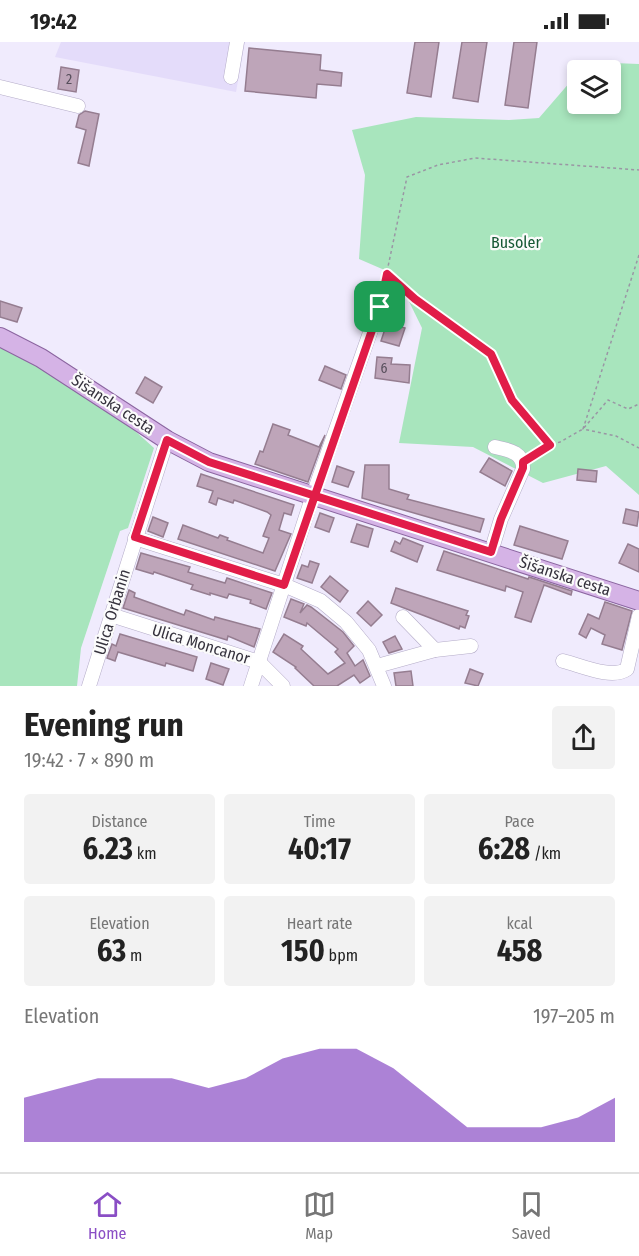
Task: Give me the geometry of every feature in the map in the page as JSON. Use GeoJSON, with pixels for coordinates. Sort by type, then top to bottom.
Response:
{"type":"FeatureCollection","features":[{"type":"Feature","properties":{"kind":"main road","name":"Šišanska cesta"},"geometry":{"type":"LineString","coordinates":[[0,337],[41,358],[167,440],[209,462],[639,601]]}},
{"type":"Feature","properties":{"kind":"street"},"geometry":{"type":"LineString","coordinates":[[231,77],[237,42]]}},
{"type":"Feature","properties":{"kind":"street"},"geometry":{"type":"LineString","coordinates":[[0,87],[78,106]]}},
{"type":"Feature","properties":{"kind":"street"},"geometry":{"type":"LineString","coordinates":[[251,686],[313,495],[380,307]]}},
{"type":"Feature","properties":{"kind":"street","name":"Ulica Orbanin"},"geometry":{"type":"LineString","coordinates":[[89,686],[167,440]]}},
{"type":"Feature","properties":{"kind":"street"},"geometry":{"type":"LineString","coordinates":[[491,552],[501,519],[523,468],[523,462],[512,451],[495,447]]}},
{"type":"Feature","properties":{"kind":"street"},"geometry":{"type":"LineString","coordinates":[[135,537],[308,593],[333,609],[358,636],[377,666],[384,686]]}},
{"type":"Feature","properties":{"kind":"street","name":"Ulica Moncanor"},"geometry":{"type":"LineString","coordinates":[[111,615],[259,662],[283,686]]}},
{"type":"Feature","properties":{"kind":"street"},"geometry":{"type":"LineString","coordinates":[[563,661],[606,672],[622,672],[627,669],[639,616]]}},
{"type":"Feature","properties":{"kind":"street"},"geometry":{"type":"LineString","coordinates":[[404,617],[435,650]]}},
{"type":"Feature","properties":{"kind":"street"},"geometry":{"type":"LineString","coordinates":[[377,666],[435,650],[471,646]]}},
{"type":"Feature","properties":{"kind":"path"},"geometry":{"type":"LineString","coordinates":[[380,307],[407,177],[438,165],[475,158],[639,170]]}},
{"type":"Feature","properties":{"kind":"path"},"geometry":{"type":"LineString","coordinates":[[583,429],[639,255]]}},
{"type":"Feature","properties":{"kind":"path"},"geometry":{"type":"LineString","coordinates":[[387,274],[415,299],[491,354],[512,400],[550,445]]}},
{"type":"Feature","properties":{"kind":"path"},"geometry":{"type":"LineString","coordinates":[[523,462],[550,445],[583,429],[608,400],[628,409],[639,404]]}},
{"type":"Feature","properties":{"kind":"path"},"geometry":{"type":"LineString","coordinates":[[583,429],[616,436],[639,448]]}},
{"type":"Feature","properties":{"kind":"shaded area"},"geometry":{"type":"Polygon","coordinates":[[[61,42],[245,42],[236,92],[55,57],[61,42]]]}},
{"type":"Feature","properties":{"kind":"green space","name":"Busoler"},"geometry":{"type":"Polygon","coordinates":[[[621,63],[639,64],[639,495],[606,466],[543,483],[473,447],[399,443],[422,328],[396,275],[359,259],[365,175],[352,130],[416,117],[509,120],[539,118],[567,86],[567,114],[621,114],[621,63]]]}},
{"type":"Feature","properties":{"kind":"green space"},"geometry":{"type":"Polygon","coordinates":[[[0,348],[24,355],[134,430],[154,448],[128,528],[120,531],[81,648],[77,686],[0,686],[0,348]]]}},
{"type":"Feature","properties":{"kind":"building"},"geometry":{"type":"Polygon","coordinates":[[[415,42],[439,42],[431,97],[407,93],[415,42]]]}},
{"type":"Feature","properties":{"kind":"building"},"geometry":{"type":"Polygon","coordinates":[[[462,42],[487,42],[478,102],[453,98],[462,42]]]}},
{"type":"Feature","properties":{"kind":"building"},"geometry":{"type":"Polygon","coordinates":[[[514,42],[537,42],[528,108],[505,105],[514,42]]]}},
{"type":"Feature","properties":{"kind":"building"},"geometry":{"type":"Polygon","coordinates":[[[249,48],[321,55],[320,70],[342,73],[341,86],[317,84],[316,98],[245,91],[249,48]]]}},
{"type":"Feature","properties":{"kind":"building"},"geometry":{"type":"Polygon","coordinates":[[[61,67],[79,70],[76,92],[58,89],[61,67]]]}},
{"type":"Feature","properties":{"kind":"building"},"geometry":{"type":"Polygon","coordinates":[[[85,111],[99,114],[89,166],[78,163],[86,130],[76,127],[79,115],[85,111]]]}},
{"type":"Feature","properties":{"kind":"building"},"geometry":{"type":"Polygon","coordinates":[[[0,301],[22,308],[17,322],[0,317],[0,301]]]}},
{"type":"Feature","properties":{"kind":"building"},"geometry":{"type":"Polygon","coordinates":[[[387,323],[405,328],[399,346],[381,341],[387,323]]]}},
{"type":"Feature","properties":{"kind":"building"},"geometry":{"type":"Polygon","coordinates":[[[377,357],[392,358],[391,364],[410,365],[409,383],[375,378],[377,357]]]}},
{"type":"Feature","properties":{"kind":"building"},"geometry":{"type":"Polygon","coordinates":[[[325,366],[346,375],[341,389],[319,380],[325,366]]]}},
{"type":"Feature","properties":{"kind":"building"},"geometry":{"type":"Polygon","coordinates":[[[145,377],[162,387],[153,403],[136,393],[145,377]]]}},
{"type":"Feature","properties":{"kind":"building"},"geometry":{"type":"Polygon","coordinates":[[[273,424],[290,430],[288,435],[319,447],[325,435],[308,482],[255,464],[260,451],[263,452],[273,424]]]}},
{"type":"Feature","properties":{"kind":"building"},"geometry":{"type":"Polygon","coordinates":[[[489,458],[512,471],[505,486],[480,472],[489,458]]]}},
{"type":"Feature","properties":{"kind":"building"},"geometry":{"type":"Polygon","coordinates":[[[365,465],[389,465],[389,489],[409,495],[407,499],[484,519],[480,532],[362,498],[365,465]]]}},
{"type":"Feature","properties":{"kind":"building"},"geometry":{"type":"Polygon","coordinates":[[[337,466],[354,472],[348,487],[332,482],[337,466]]]}},
{"type":"Feature","properties":{"kind":"building"},"geometry":{"type":"Polygon","coordinates":[[[578,469],[597,471],[596,482],[577,480],[578,469]]]}},
{"type":"Feature","properties":{"kind":"building"},"geometry":{"type":"Polygon","coordinates":[[[201,474],[294,505],[291,515],[284,513],[279,530],[291,534],[275,571],[178,539],[183,525],[218,538],[220,535],[228,538],[227,540],[263,553],[269,538],[263,536],[271,515],[234,500],[233,503],[218,498],[216,505],[209,502],[213,491],[197,486],[201,474]]]}},
{"type":"Feature","properties":{"kind":"building"},"geometry":{"type":"Polygon","coordinates":[[[626,509],[639,512],[637,526],[623,523],[626,509]]]}},
{"type":"Feature","properties":{"kind":"building"},"geometry":{"type":"Polygon","coordinates":[[[320,513],[334,518],[329,532],[315,527],[320,513]]]}},
{"type":"Feature","properties":{"kind":"building"},"geometry":{"type":"Polygon","coordinates":[[[153,517],[168,523],[163,537],[148,531],[153,517]]]}},
{"type":"Feature","properties":{"kind":"building"},"geometry":{"type":"Polygon","coordinates":[[[357,524],[373,529],[368,547],[351,542],[357,524]]]}},
{"type":"Feature","properties":{"kind":"building"},"geometry":{"type":"Polygon","coordinates":[[[520,526],[568,541],[562,559],[514,545],[520,526]]]}},
{"type":"Feature","properties":{"kind":"building"},"geometry":{"type":"Polygon","coordinates":[[[403,538],[423,546],[417,562],[391,551],[395,541],[400,544],[403,538]]]}},
{"type":"Feature","properties":{"kind":"building"},"geometry":{"type":"Polygon","coordinates":[[[628,544],[639,549],[639,572],[619,563],[628,544]]]}},
{"type":"Feature","properties":{"kind":"building"},"geometry":{"type":"Polygon","coordinates":[[[444,551],[572,591],[571,595],[544,585],[531,622],[515,617],[523,592],[506,586],[505,591],[437,570],[444,551]]]}},
{"type":"Feature","properties":{"kind":"building"},"geometry":{"type":"Polygon","coordinates":[[[141,553],[190,567],[188,572],[225,583],[227,578],[272,593],[266,609],[250,603],[251,600],[229,594],[227,598],[210,593],[210,595],[191,589],[193,585],[154,572],[153,574],[136,569],[141,553]]]}},
{"type":"Feature","properties":{"kind":"building"},"geometry":{"type":"Polygon","coordinates":[[[310,561],[319,564],[312,583],[297,578],[302,565],[308,567],[310,561]]]}},
{"type":"Feature","properties":{"kind":"building"},"geometry":{"type":"Polygon","coordinates":[[[330,576],[348,591],[340,602],[321,587],[330,576]]]}},
{"type":"Feature","properties":{"kind":"building"},"geometry":{"type":"Polygon","coordinates":[[[396,588],[468,611],[466,615],[469,616],[465,628],[460,626],[459,629],[391,603],[396,588]]]}},
{"type":"Feature","properties":{"kind":"building"},"geometry":{"type":"Polygon","coordinates":[[[129,590],[135,593],[134,597],[184,615],[186,610],[214,620],[215,617],[260,629],[254,647],[228,636],[227,640],[123,608],[129,590]]]}},
{"type":"Feature","properties":{"kind":"building"},"geometry":{"type":"Polygon","coordinates":[[[291,599],[304,604],[300,613],[307,605],[343,632],[354,646],[347,653],[355,666],[363,660],[370,676],[360,683],[354,675],[337,686],[314,686],[296,667],[273,652],[284,634],[303,646],[301,649],[328,674],[345,663],[335,652],[338,649],[307,623],[306,626],[284,617],[291,599]]]}},
{"type":"Feature","properties":{"kind":"building"},"geometry":{"type":"Polygon","coordinates":[[[368,601],[382,615],[371,626],[357,613],[368,601]]]}},
{"type":"Feature","properties":{"kind":"building"},"geometry":{"type":"Polygon","coordinates":[[[605,602],[632,611],[622,650],[602,644],[605,635],[591,628],[586,638],[579,634],[588,614],[599,619],[605,602]]]}},
{"type":"Feature","properties":{"kind":"building"},"geometry":{"type":"Polygon","coordinates":[[[120,634],[197,657],[193,671],[166,663],[165,666],[118,652],[115,661],[107,658],[112,644],[116,646],[120,634]]]}},
{"type":"Feature","properties":{"kind":"building"},"geometry":{"type":"Polygon","coordinates":[[[395,636],[402,649],[389,653],[383,642],[395,636]]]}},
{"type":"Feature","properties":{"kind":"building"},"geometry":{"type":"Polygon","coordinates":[[[211,663],[229,669],[223,685],[206,679],[211,663]]]}},
{"type":"Feature","properties":{"kind":"building"},"geometry":{"type":"Polygon","coordinates":[[[470,669],[483,674],[478,686],[465,683],[470,669]]]}},
{"type":"Feature","properties":{"kind":"building"},"geometry":{"type":"Polygon","coordinates":[[[411,671],[413,686],[396,686],[394,673],[411,671]]]}},
{"type":"Feature","properties":{"kind":"route"},"geometry":{"type":"LineString","coordinates":[[380,307],[313,495],[284,585],[135,537],[167,440],[209,462],[313,495],[491,552],[501,519],[523,468],[523,462],[550,445],[512,400],[491,354],[415,299],[387,274],[380,307]]}}]}
